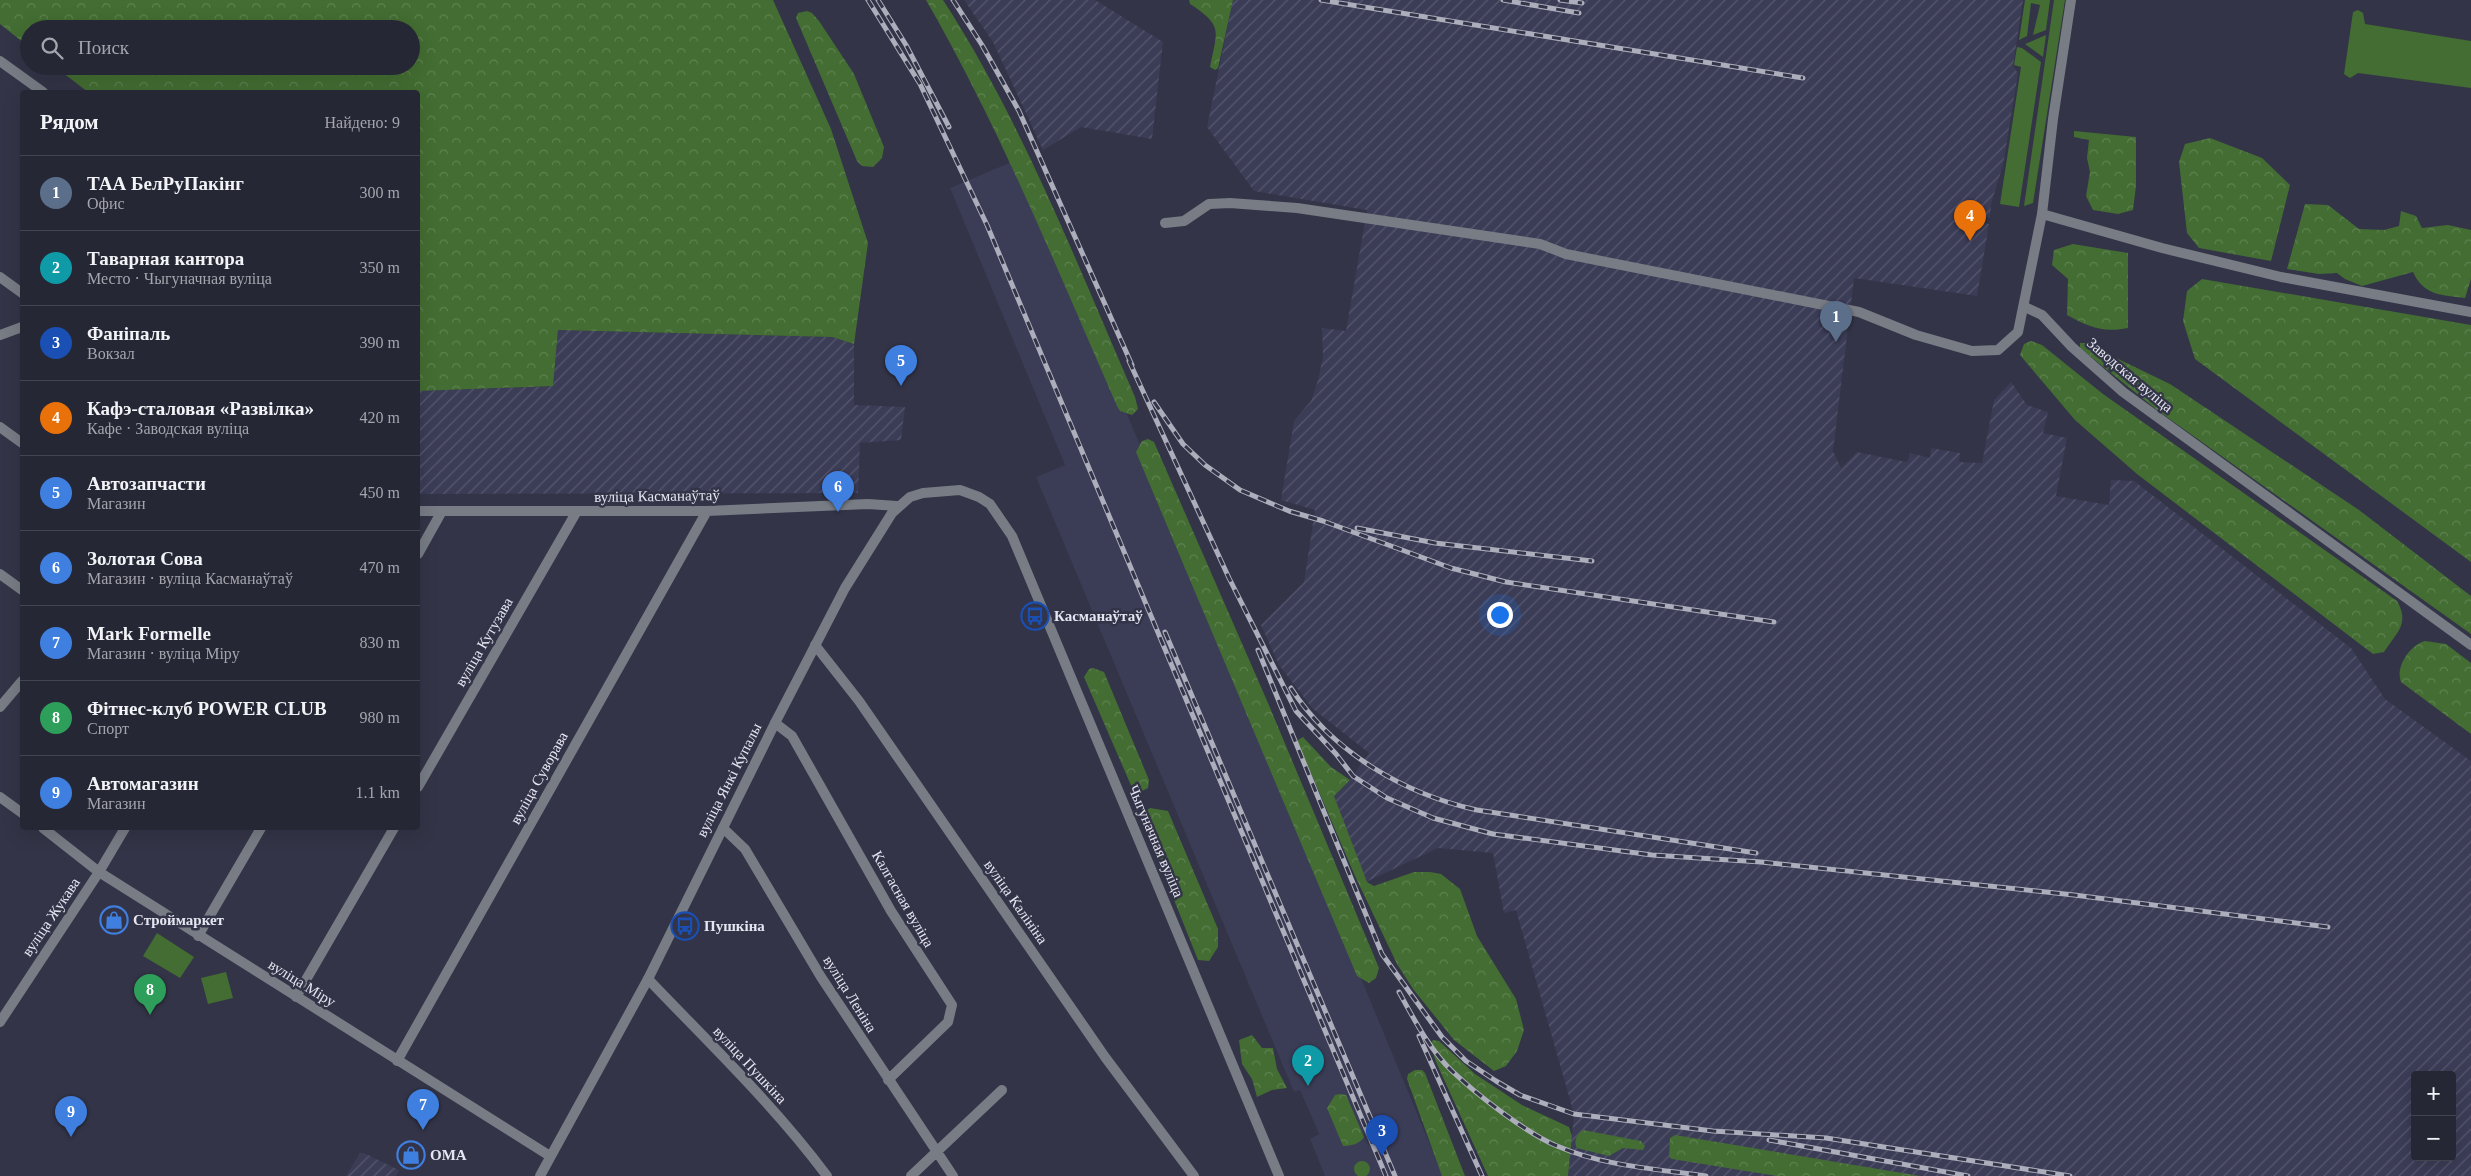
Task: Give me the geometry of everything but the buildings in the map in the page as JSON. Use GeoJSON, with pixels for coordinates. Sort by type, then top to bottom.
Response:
{"type":"FeatureCollection","features":[{"type":"Feature","properties":{"kind":"street"},"geometry":{"type":"LineString","coordinates":[[1165,223],[1184,221],[1209,204],[1230,204],[1297,208],[1540,244],[1566,254],[1859,312],[1916,335],[1972,351],[1998,350],[2018,332],[2024,307],[2042,214],[2053,119],[2071,0]]}},
{"type":"Feature","properties":{"kind":"street"},"geometry":{"type":"LineString","coordinates":[[0,61],[40,90]]}},
{"type":"Feature","properties":{"kind":"street"},"geometry":{"type":"LineString","coordinates":[[2042,214],[2162,248],[2281,277],[2471,312]]}},
{"type":"Feature","properties":{"kind":"street"},"geometry":{"type":"LineString","coordinates":[[0,277],[20,292]]}},
{"type":"Feature","properties":{"kind":"street","name":"Заводская вуліца"},"geometry":{"type":"LineString","coordinates":[[2024,307],[2042,315],[2072,347],[2123,392],[2471,645]]}},
{"type":"Feature","properties":{"kind":"street"},"geometry":{"type":"LineString","coordinates":[[0,334],[20,328]]}},
{"type":"Feature","properties":{"kind":"street"},"geometry":{"type":"LineString","coordinates":[[0,427],[20,442]]}},
{"type":"Feature","properties":{"kind":"street","name":"вуліца Янкі Купалы"},"geometry":{"type":"LineString","coordinates":[[540,1176],[648,978],[815,645],[845,588],[880,529],[897,506],[910,497],[923,493],[960,490],[984,500],[1001,519]]}},
{"type":"Feature","properties":{"kind":"street","name":"вуліца Касманаўтаў"},"geometry":{"type":"LineString","coordinates":[[420,511],[707,511],[868,504],[897,506]]}},
{"type":"Feature","properties":{"kind":"street"},"geometry":{"type":"LineString","coordinates":[[420,550],[442,511]]}},
{"type":"Feature","properties":{"kind":"street","name":"вуліца Кутузава"},"geometry":{"type":"LineString","coordinates":[[420,784],[577,511]]}},
{"type":"Feature","properties":{"kind":"street","name":"вуліца Суворава"},"geometry":{"type":"LineString","coordinates":[[397,1061],[707,511]]}},
{"type":"Feature","properties":{"kind":"street","name":"Чыгуначная вуліца"},"geometry":{"type":"LineString","coordinates":[[1001,519],[1012,536],[1279,1176]]}},
{"type":"Feature","properties":{"kind":"street"},"geometry":{"type":"LineString","coordinates":[[0,574],[20,589]]}},
{"type":"Feature","properties":{"kind":"street","name":"вуліца Калініна"},"geometry":{"type":"LineString","coordinates":[[815,645],[859,701],[1105,1057],[1194,1176]]}},
{"type":"Feature","properties":{"kind":"street"},"geometry":{"type":"LineString","coordinates":[[0,707],[20,683]]}},
{"type":"Feature","properties":{"kind":"street","name":"Калгасная вуліца"},"geometry":{"type":"LineString","coordinates":[[775,723],[792,736],[891,911],[952,1004],[948,1022],[888,1080]]}},
{"type":"Feature","properties":{"kind":"street"},"geometry":{"type":"LineString","coordinates":[[0,797],[20,812]]}},
{"type":"Feature","properties":{"kind":"street","name":"вуліца Леніна"},"geometry":{"type":"LineString","coordinates":[[722,828],[745,849],[821,978],[935,1153],[953,1176]]}},
{"type":"Feature","properties":{"kind":"street","name":"вуліца Міру"},"geometry":{"type":"LineString","coordinates":[[46,830],[99,872],[198,936],[550,1156]]}},
{"type":"Feature","properties":{"kind":"street","name":"вуліца Жукава"},"geometry":{"type":"LineString","coordinates":[[0,1022],[99,872],[124,830]]}},
{"type":"Feature","properties":{"kind":"street"},"geometry":{"type":"LineString","coordinates":[[198,936],[260,830]]}},
{"type":"Feature","properties":{"kind":"street"},"geometry":{"type":"LineString","coordinates":[[296,997],[393,830]]}},
{"type":"Feature","properties":{"kind":"street","name":"вуліца Пушкіна"},"geometry":{"type":"LineString","coordinates":[[648,978],[742,1077],[811,1154],[828,1176]]}},
{"type":"Feature","properties":{"kind":"street"},"geometry":{"type":"LineString","coordinates":[[911,1176],[1002,1090]]}},
{"type":"Feature","properties":{"kind":"shaded area"},"geometry":{"type":"Polygon","coordinates":[[[964,0],[1095,0],[1163,42],[1152,139],[1081,127],[1043,150],[993,42],[964,0]]]}},
{"type":"Feature","properties":{"kind":"shaded area"},"geometry":{"type":"Polygon","coordinates":[[[1233,0],[2023,0],[2013,66],[2018,73],[2003,165],[1991,204],[1990,218],[1979,215],[1978,222],[1989,224],[1977,296],[1854,278],[1833,451],[1841,468],[1857,452],[1907,462],[1910,453],[1930,458],[1931,448],[1960,453],[1959,462],[1982,463],[1994,400],[2011,382],[2027,405],[2048,412],[2043,433],[2067,438],[2056,496],[2109,505],[2111,480],[2134,481],[2351,648],[2385,699],[2471,761],[2471,1176],[1568,1176],[1574,1114],[1516,910],[1504,913],[1493,853],[1438,848],[1366,882],[1334,796],[1353,776],[1369,753],[1312,708],[1279,665],[1261,625],[1304,582],[1315,510],[1281,500],[1294,421],[1311,401],[1318,380],[1323,357],[1322,328],[1346,331],[1367,210],[1254,191],[1207,127],[1233,0]]]}},
{"type":"Feature","properties":{"kind":"shaded area"},"geometry":{"type":"Polygon","coordinates":[[[1021,158],[1443,1176],[1325,1176],[1310,1139],[1319,1134],[1300,1090],[1294,1092],[1036,477],[1065,465],[950,188],[1021,158]]]}},
{"type":"Feature","properties":{"kind":"shaded area"},"geometry":{"type":"Polygon","coordinates":[[[558,330],[832,337],[854,344],[854,405],[905,407],[901,440],[860,443],[858,493],[420,494],[420,391],[553,386],[558,330]]]}},
{"type":"Feature","properties":{"kind":"shaded area"},"geometry":{"type":"Polygon","coordinates":[[[360,1153],[364,1153],[399,1170],[396,1176],[346,1176],[360,1153]]]}},
{"type":"Feature","properties":{"kind":"green space"},"geometry":{"type":"Polygon","coordinates":[[[0,0],[773,0],[831,129],[868,243],[854,344],[832,337],[558,330],[553,386],[420,391],[420,90],[85,90],[66,75],[420,75],[420,20],[20,20],[20,40],[0,24],[0,0]]]}},
{"type":"Feature","properties":{"kind":"green space"},"geometry":{"type":"Polygon","coordinates":[[[926,0],[943,0],[972,47],[1023,144],[1047,194],[1135,397],[1138,409],[1132,415],[1120,411],[1117,406],[1004,149],[926,0]]]}},
{"type":"Feature","properties":{"kind":"green space"},"geometry":{"type":"Polygon","coordinates":[[[1189,0],[1233,0],[1218,68],[1215,70],[1210,67],[1216,37],[1213,24],[1190,4],[1189,0]]]}},
{"type":"Feature","properties":{"kind":"green space"},"geometry":{"type":"Polygon","coordinates":[[[2025,0],[2050,0],[2046,30],[2033,35],[2040,5],[2031,3],[2027,36],[2019,40],[2025,0]]]}},
{"type":"Feature","properties":{"kind":"green space"},"geometry":{"type":"Polygon","coordinates":[[[2054,0],[2065,0],[2033,203],[2024,206],[2054,0]]]}},
{"type":"Feature","properties":{"kind":"green space"},"geometry":{"type":"Polygon","coordinates":[[[2358,10],[2363,13],[2365,24],[2471,41],[2471,88],[2358,73],[2350,78],[2344,74],[2353,12],[2358,10]]]}},
{"type":"Feature","properties":{"kind":"green space"},"geometry":{"type":"Polygon","coordinates":[[[807,11],[812,13],[819,21],[854,74],[884,147],[882,158],[873,167],[862,166],[857,161],[796,18],[798,13],[807,11]]]}},
{"type":"Feature","properties":{"kind":"green space"},"geometry":{"type":"Polygon","coordinates":[[[2046,35],[2043,57],[2025,44],[2046,35]]]}},
{"type":"Feature","properties":{"kind":"green space"},"geometry":{"type":"Polygon","coordinates":[[[2017,47],[2022,48],[2041,62],[2019,207],[2000,204],[2021,67],[2014,65],[2017,47]]]}},
{"type":"Feature","properties":{"kind":"green space"},"geometry":{"type":"Polygon","coordinates":[[[2074,131],[2136,137],[2136,186],[2133,210],[2118,214],[2093,210],[2086,196],[2090,172],[2087,158],[2089,140],[2074,137],[2074,131]]]}},
{"type":"Feature","properties":{"kind":"green space"},"geometry":{"type":"Polygon","coordinates":[[[2210,138],[2262,158],[2290,185],[2271,261],[2199,248],[2187,233],[2179,162],[2185,144],[2210,138]]]}},
{"type":"Feature","properties":{"kind":"green space"},"geometry":{"type":"Polygon","coordinates":[[[2305,204],[2328,205],[2359,229],[2384,230],[2399,226],[2401,211],[2416,216],[2422,228],[2448,225],[2471,230],[2471,279],[2465,298],[2441,295],[2428,290],[2417,280],[2413,272],[2362,286],[2345,279],[2337,273],[2319,274],[2287,269],[2305,204]]]}},
{"type":"Feature","properties":{"kind":"green space"},"geometry":{"type":"Polygon","coordinates":[[[2073,244],[2128,253],[2128,328],[2111,330],[2096,328],[2067,315],[2068,279],[2052,265],[2054,250],[2073,244]]]}},
{"type":"Feature","properties":{"kind":"green space"},"geometry":{"type":"Polygon","coordinates":[[[2202,279],[2471,325],[2471,562],[2195,359],[2183,321],[2187,291],[2202,279]]]}},
{"type":"Feature","properties":{"kind":"green space"},"geometry":{"type":"Polygon","coordinates":[[[2031,341],[2042,345],[2103,394],[2397,601],[2401,609],[2402,622],[2384,652],[2373,654],[2137,474],[2075,420],[2020,355],[2024,344],[2031,341]]]}},
{"type":"Feature","properties":{"kind":"green space"},"geometry":{"type":"Polygon","coordinates":[[[2080,343],[2085,343],[2170,384],[2359,510],[2471,596],[2471,634],[2157,410],[2080,348],[2080,343]]]}},
{"type":"Feature","properties":{"kind":"green space"},"geometry":{"type":"Polygon","coordinates":[[[1148,439],[1154,442],[1268,703],[1379,968],[1376,978],[1369,983],[1357,976],[1136,452],[1142,441],[1148,439]]]}},
{"type":"Feature","properties":{"kind":"green space"},"geometry":{"type":"Polygon","coordinates":[[[2425,641],[2446,644],[2471,663],[2471,734],[2401,682],[2400,670],[2405,657],[2419,643],[2425,641]]]}},
{"type":"Feature","properties":{"kind":"green space"},"geometry":{"type":"Polygon","coordinates":[[[1093,668],[1104,672],[1149,780],[1148,788],[1142,791],[1133,790],[1084,677],[1089,669],[1093,668]]]}},
{"type":"Feature","properties":{"kind":"green space"},"geometry":{"type":"Polygon","coordinates":[[[1303,737],[1331,767],[1350,780],[1334,796],[1367,882],[1374,886],[1414,872],[1430,872],[1441,874],[1460,889],[1477,936],[1516,999],[1524,1030],[1517,1051],[1506,1066],[1494,1071],[1454,1040],[1413,989],[1397,964],[1355,876],[1298,743],[1298,740],[1303,737]]]}},
{"type":"Feature","properties":{"kind":"green space"},"geometry":{"type":"Polygon","coordinates":[[[1150,808],[1168,811],[1218,929],[1218,947],[1209,961],[1198,960],[1143,822],[1144,812],[1150,808]]]}},
{"type":"Feature","properties":{"kind":"green space"},"geometry":{"type":"Polygon","coordinates":[[[157,933],[194,957],[180,978],[143,956],[157,933]]]}},
{"type":"Feature","properties":{"kind":"green space"},"geometry":{"type":"Polygon","coordinates":[[[226,972],[233,998],[208,1004],[201,978],[226,972]]]}},
{"type":"Feature","properties":{"kind":"green space"},"geometry":{"type":"Polygon","coordinates":[[[1252,1035],[1262,1048],[1273,1048],[1277,1069],[1287,1088],[1272,1090],[1257,1097],[1252,1079],[1242,1064],[1239,1040],[1252,1035]]]}},
{"type":"Feature","properties":{"kind":"green space"},"geometry":{"type":"Polygon","coordinates":[[[1433,1040],[1439,1041],[1475,1074],[1522,1105],[1569,1127],[1572,1136],[1568,1176],[1488,1176],[1436,1062],[1430,1044],[1433,1040]]]}},
{"type":"Feature","properties":{"kind":"green space"},"geometry":{"type":"Polygon","coordinates":[[[1415,1070],[1422,1070],[1425,1073],[1465,1176],[1442,1176],[1407,1079],[1408,1074],[1415,1070]]]}},
{"type":"Feature","properties":{"kind":"green space"},"geometry":{"type":"Polygon","coordinates":[[[1335,1095],[1346,1095],[1364,1137],[1352,1145],[1343,1146],[1327,1108],[1335,1095]]]}},
{"type":"Feature","properties":{"kind":"green space"},"geometry":{"type":"Polygon","coordinates":[[[1583,1130],[1641,1141],[1645,1146],[1643,1150],[1623,1148],[1609,1156],[1577,1148],[1576,1138],[1583,1130]]]}},
{"type":"Feature","properties":{"kind":"green space"},"geometry":{"type":"Polygon","coordinates":[[[1675,1135],[1920,1176],[1777,1176],[1672,1159],[1669,1157],[1670,1138],[1675,1135]]]}},
{"type":"Feature","properties":{"kind":"green space"},"geometry":{"type":"Polygon","coordinates":[[[1362,1161],[1368,1163],[1370,1169],[1368,1175],[1362,1177],[1356,1175],[1354,1169],[1356,1163],[1362,1161]]]}},
{"type":"Feature","properties":{"kind":"railway"},"geometry":{"type":"LineString","coordinates":[[868,0],[920,84],[987,225],[1386,1176]]}},
{"type":"Feature","properties":{"kind":"railway"},"geometry":{"type":"LineString","coordinates":[[878,0],[906,45],[949,127]]}},
{"type":"Feature","properties":{"kind":"railway"},"geometry":{"type":"LineString","coordinates":[[953,0],[982,45],[1019,111],[1132,365]]}},
{"type":"Feature","properties":{"kind":"railway"},"geometry":{"type":"LineString","coordinates":[[1321,0],[1803,78]]}},
{"type":"Feature","properties":{"kind":"railway"},"geometry":{"type":"LineString","coordinates":[[1503,0],[1579,13]]}},
{"type":"Feature","properties":{"kind":"railway"},"geometry":{"type":"LineString","coordinates":[[1560,0],[1582,3]]}},
{"type":"Feature","properties":{"kind":"railway"},"geometry":{"type":"LineString","coordinates":[[1129,361],[1229,578],[1296,711],[1336,754],[1353,776],[1387,798],[1433,818],[1493,834],[1652,855],[1761,862],[2074,895],[2328,927]]}},
{"type":"Feature","properties":{"kind":"railway"},"geometry":{"type":"LineString","coordinates":[[1154,402],[1183,444],[1205,465],[1240,490],[1289,511],[1323,521],[1451,568],[1506,582],[1774,622]]}},
{"type":"Feature","properties":{"kind":"railway"},"geometry":{"type":"LineString","coordinates":[[1357,528],[1435,543],[1592,561]]}},
{"type":"Feature","properties":{"kind":"railway"},"geometry":{"type":"LineString","coordinates":[[1165,632],[1395,1176]]}},
{"type":"Feature","properties":{"kind":"railway"},"geometry":{"type":"LineString","coordinates":[[1258,650],[1382,954],[1442,1037],[1466,1061],[1496,1081],[1520,1095],[1574,1114],[1713,1131],[1826,1138],[2070,1176]]}},
{"type":"Feature","properties":{"kind":"railway"},"geometry":{"type":"LineString","coordinates":[[1291,688],[1327,732],[1349,751],[1397,781],[1450,803],[1477,810],[1756,853]]}},
{"type":"Feature","properties":{"kind":"railway"},"geometry":{"type":"LineString","coordinates":[[1399,992],[1422,1033],[1452,1071],[1516,1123],[1531,1132],[1557,1146],[1593,1158],[1630,1166],[1706,1176]]}},
{"type":"Feature","properties":{"kind":"railway"},"geometry":{"type":"LineString","coordinates":[[1419,1036],[1482,1176]]}},
{"type":"Feature","properties":{"kind":"railway"},"geometry":{"type":"LineString","coordinates":[[1769,1140],[1968,1176]]}},
{"type":"Feature","properties":{"kind":"place","name":"Кафэ-сталовая «Развілка»"},"geometry":{"type":"Point","coordinates":[1970,241]}},
{"type":"Feature","properties":{"kind":"place","name":"ТАА БелРуПакінг"},"geometry":{"type":"Point","coordinates":[1836,342]}},
{"type":"Feature","properties":{"kind":"place","name":"Автозапчасти"},"geometry":{"type":"Point","coordinates":[901,386]}},
{"type":"Feature","properties":{"kind":"place","name":"Золотая Сова"},"geometry":{"type":"Point","coordinates":[838,512]}},
{"type":"Feature","properties":{"kind":"place","name":"Касманаўтаў"},"geometry":{"type":"Point","coordinates":[1035,616]}},
{"type":"Feature","properties":{"kind":"place","name":"Строймаркет"},"geometry":{"type":"Point","coordinates":[114,920]}},
{"type":"Feature","properties":{"kind":"place","name":"Пушкіна"},"geometry":{"type":"Point","coordinates":[685,926]}},
{"type":"Feature","properties":{"kind":"place","name":"Фітнес-клуб POWER CLUB"},"geometry":{"type":"Point","coordinates":[150,1015]}},
{"type":"Feature","properties":{"kind":"place","name":"Таварная кантора"},"geometry":{"type":"Point","coordinates":[1308,1086]}},
{"type":"Feature","properties":{"kind":"place","name":"Mark Formelle"},"geometry":{"type":"Point","coordinates":[423,1130]}},
{"type":"Feature","properties":{"kind":"place","name":"Автомагазин"},"geometry":{"type":"Point","coordinates":[71,1137]}},
{"type":"Feature","properties":{"kind":"place","name":"ОМА"},"geometry":{"type":"Point","coordinates":[411,1155]}},
{"type":"Feature","properties":{"kind":"place","name":"Фаніпаль"},"geometry":{"type":"Point","coordinates":[1382,1156]}}]}
